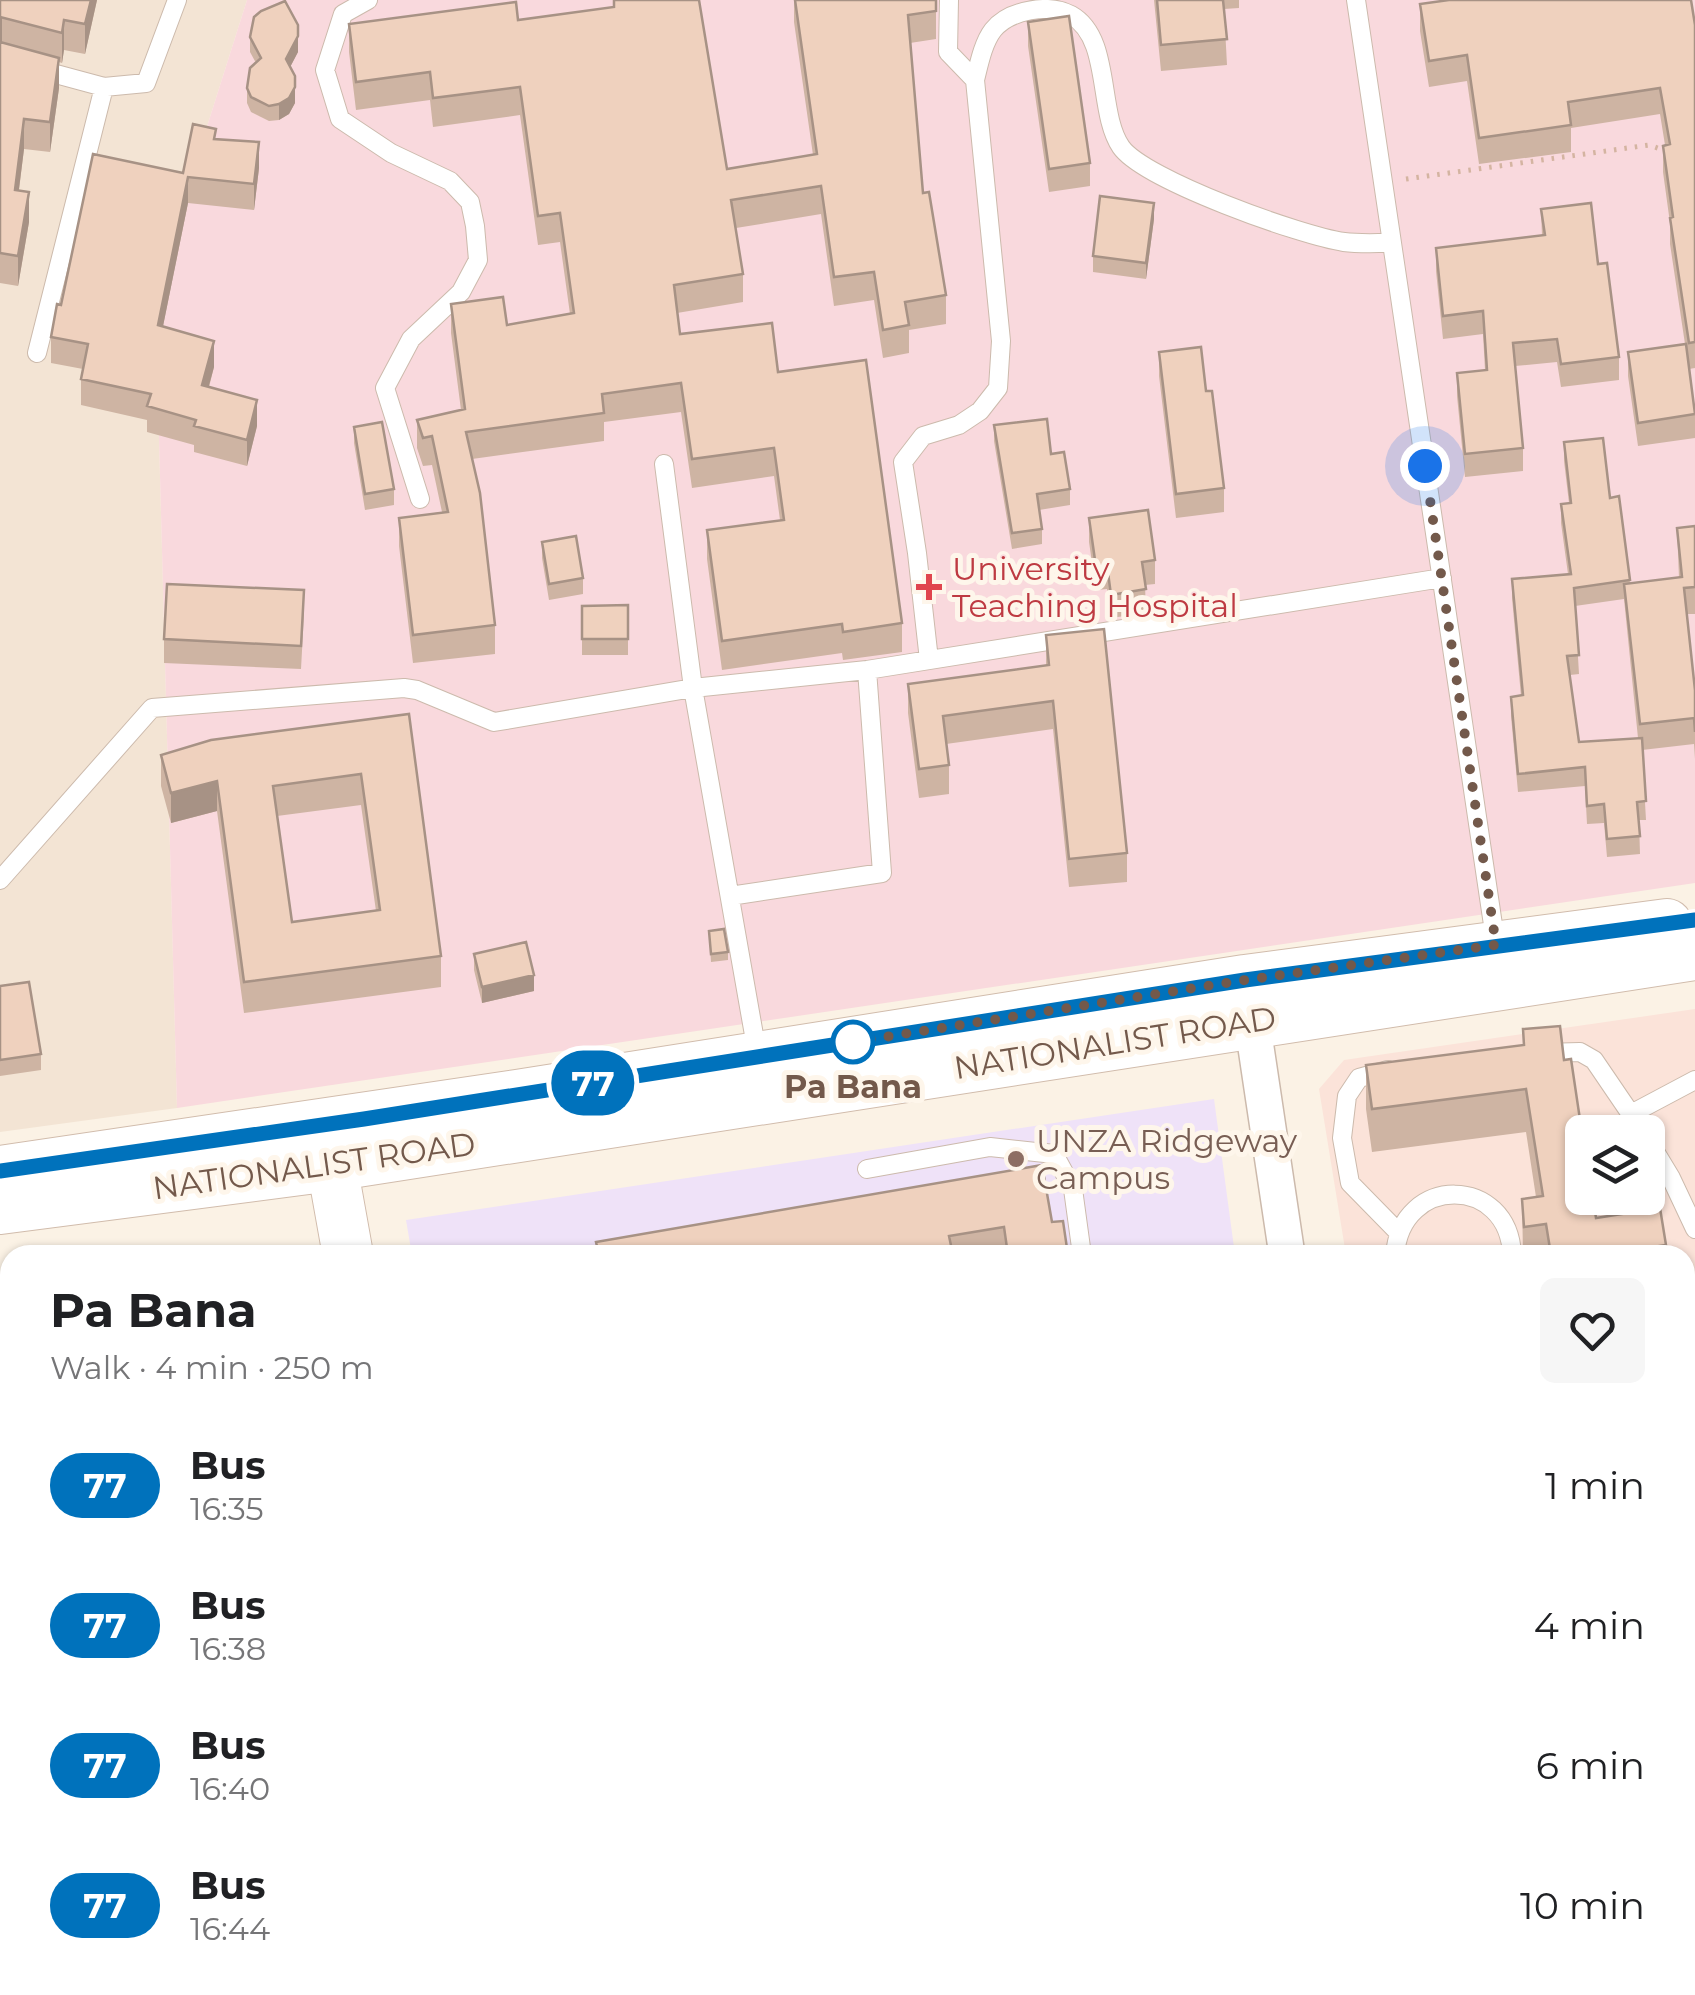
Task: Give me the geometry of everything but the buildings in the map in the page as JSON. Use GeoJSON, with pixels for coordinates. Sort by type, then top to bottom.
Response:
{"type":"FeatureCollection","features":[{"type":"Feature","properties":{"kind":"main road","name":"NATIONALIST ROAD"},"geometry":{"type":"LineString","coordinates":[[1249,1001],[1496,945],[1695,920]]}},
{"type":"Feature","properties":{"kind":"main road","name":"NATIONALIST ROAD"},"geometry":{"type":"LineString","coordinates":[[0,1210],[328,1145],[1249,1001],[1695,955]]}},
{"type":"Feature","properties":{"kind":"main road","name":"NATIONALIST ROAD"},"geometry":{"type":"LineString","coordinates":[[0,1171],[328,1145]]}},
{"type":"Feature","properties":{"kind":"main road"},"geometry":{"type":"LineString","coordinates":[[328,1145],[346,1245]]}},
{"type":"Feature","properties":{"kind":"street"},"geometry":{"type":"LineString","coordinates":[[1249,1001],[1286,1245]]}},
{"type":"Feature","properties":{"kind":"lane"},"geometry":{"type":"LineString","coordinates":[[0,59],[104,87],[146,83],[177,0]]}},
{"type":"Feature","properties":{"kind":"lane"},"geometry":{"type":"LineString","coordinates":[[368,0],[343,14],[325,70],[340,119],[391,153],[450,182],[470,202],[478,260],[461,292],[412,339],[385,388],[420,499]]}},
{"type":"Feature","properties":{"kind":"lane"},"geometry":{"type":"LineString","coordinates":[[949,0],[948,52],[975,80]]}},
{"type":"Feature","properties":{"kind":"lane"},"geometry":{"type":"LineString","coordinates":[[1356,0],[1496,945]]}},
{"type":"Feature","properties":{"kind":"lane"},"geometry":{"type":"LineString","coordinates":[[929,660],[902,462],[923,436],[959,425],[980,410],[998,388],[1000,356],[975,80],[994,28],[1012,16],[1044,8],[1070,14],[1090,32],[1122,149],[1193,192],[1343,242],[1390,243]]}},
{"type":"Feature","properties":{"kind":"lane"},"geometry":{"type":"LineString","coordinates":[[37,352],[104,87]]}},
{"type":"Feature","properties":{"kind":"lane"},"geometry":{"type":"LineString","coordinates":[[664,464],[693,688],[760,1077]]}},
{"type":"Feature","properties":{"kind":"lane"},"geometry":{"type":"LineString","coordinates":[[0,880],[152,708],[404,688],[418,690],[494,722],[693,688],[867,670],[1442,578]]}},
{"type":"Feature","properties":{"kind":"lane"},"geometry":{"type":"LineString","coordinates":[[730,896],[882,873],[867,670]]}},
{"type":"Feature","properties":{"kind":"lane"},"geometry":{"type":"LineString","coordinates":[[1530,1055],[1580,1052],[1594,1060],[1631,1114],[1695,1080]]}},
{"type":"Feature","properties":{"kind":"lane"},"geometry":{"type":"LineString","coordinates":[[1399,1234],[1350,1183],[1342,1138],[1347,1096],[1360,1078],[1414,1066]]}},
{"type":"Feature","properties":{"kind":"lane"},"geometry":{"type":"LineString","coordinates":[[867,1169],[990,1147],[1054,1154],[1073,1189],[1081,1245]]}},
{"type":"Feature","properties":{"kind":"lane"},"geometry":{"type":"LineString","coordinates":[[1665,1168],[1695,1229]]}},
{"type":"Feature","properties":{"kind":"lane"},"geometry":{"type":"LineString","coordinates":[[1397,1245],[1408,1214],[1423,1202],[1443,1195],[1464,1195],[1483,1202],[1499,1214],[1510,1232],[1511,1245]]}},
{"type":"Feature","properties":{"kind":"path"},"geometry":{"type":"LineString","coordinates":[[1383,182],[1649,144],[1667,152]]}},
{"type":"Feature","properties":{"kind":"shaded area"},"geometry":{"type":"Polygon","coordinates":[[[0,0],[247,0],[155,291],[177,1108],[0,1132],[0,0]]]}},
{"type":"Feature","properties":{"kind":"shaded area","name":"University Teaching Hospital"},"geometry":{"type":"Polygon","coordinates":[[[247,0],[1695,0],[1695,883],[177,1108],[155,291],[247,0]]]}},
{"type":"Feature","properties":{"kind":"shaded area"},"geometry":{"type":"Polygon","coordinates":[[[1695,1009],[1695,1245],[1344,1245],[1319,1089],[1344,1060],[1695,1009]]]}},
{"type":"Feature","properties":{"kind":"shaded area","name":"UNZA Ridgeway Campus"},"geometry":{"type":"Polygon","coordinates":[[[1214,1099],[1234,1245],[410,1245],[406,1220],[1214,1099]]]}},
{"type":"Feature","properties":{"kind":"bus line","name":"77"},"geometry":{"type":"LineString","coordinates":[[0,1171],[364,1119],[1245,980],[1695,920]]}},
{"type":"Feature","properties":{"kind":"place","name":"University Teaching Hospital"},"geometry":{"type":"Point","coordinates":[929,587]}},
{"type":"Feature","properties":{"kind":"place","name":"Pa Bana"},"geometry":{"type":"Point","coordinates":[853,1042]}},
{"type":"Feature","properties":{"kind":"place","name":"UNZA Ridgeway Campus"},"geometry":{"type":"Point","coordinates":[1016,1159]}},
{"type":"Feature","properties":{"kind":"route"},"geometry":{"type":"LineString","coordinates":[[853,1042],[1496,945],[1425,466]]}}]}
